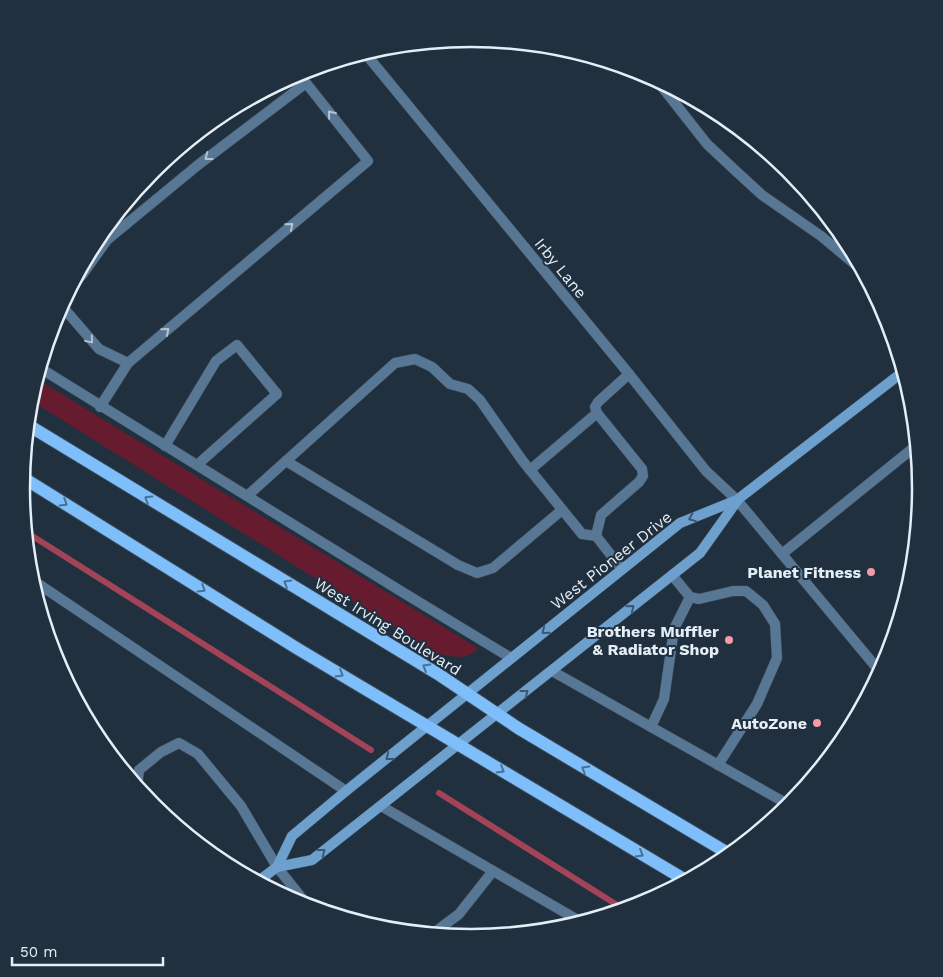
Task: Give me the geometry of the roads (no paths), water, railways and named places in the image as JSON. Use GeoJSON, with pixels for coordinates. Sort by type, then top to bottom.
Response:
{"type":"FeatureCollection","features":[{"type":"Feature","properties":{"kind":"main road","name":"West Pioneer Drive"},"geometry":{"type":"LineString","coordinates":[[427,726],[680,523],[737,500],[898,375]]}},
{"type":"Feature","properties":{"kind":"main road","name":"West Irving Boulevard"},"geometry":{"type":"LineString","coordinates":[[34,429],[429,669],[497,714],[668,819],[724,851]]}},
{"type":"Feature","properties":{"kind":"main road"},"geometry":{"type":"LineString","coordinates":[[30,482],[298,649],[680,877]]}},
{"type":"Feature","properties":{"kind":"main road","name":"West Pioneer Drive"},"geometry":{"type":"LineString","coordinates":[[459,745],[700,553],[737,500]]}},
{"type":"Feature","properties":{"kind":"main road"},"geometry":{"type":"LineString","coordinates":[[264,878],[277,867],[292,836],[427,726]]}},
{"type":"Feature","properties":{"kind":"main road"},"geometry":{"type":"LineString","coordinates":[[277,867],[312,860],[459,745]]}},
{"type":"Feature","properties":{"kind":"street","name":"Irby Lane"},"geometry":{"type":"LineString","coordinates":[[370,59],[706,471],[737,500],[875,666]]}},
{"type":"Feature","properties":{"kind":"street"},"geometry":{"type":"LineString","coordinates":[[100,250],[107,240],[198,165],[306,83],[368,161],[128,363],[100,407]]}},
{"type":"Feature","properties":{"kind":"street"},"geometry":{"type":"LineString","coordinates":[[667,93],[707,144],[762,195],[822,236],[848,258]]}},
{"type":"Feature","properties":{"kind":"street"},"geometry":{"type":"LineString","coordinates":[[68,312],[99,349],[128,363]]}},
{"type":"Feature","properties":{"kind":"street"},"geometry":{"type":"LineString","coordinates":[[165,446],[216,361],[237,345],[277,394],[197,465]]}},
{"type":"Feature","properties":{"kind":"street"},"geometry":{"type":"LineString","coordinates":[[247,496],[395,362],[415,359],[432,367],[450,384],[468,389],[480,400],[530,470],[582,534],[596,536],[622,569]]}},
{"type":"Feature","properties":{"kind":"street"},"geometry":{"type":"LineString","coordinates":[[46,372],[100,407],[511,658]]}},
{"type":"Feature","properties":{"kind":"street"},"geometry":{"type":"LineString","coordinates":[[596,536],[601,515],[640,482],[643,476],[642,468],[597,413],[595,407],[629,374]]}},
{"type":"Feature","properties":{"kind":"street"},"geometry":{"type":"LineString","coordinates":[[530,470],[597,413]]}},
{"type":"Feature","properties":{"kind":"street"},"geometry":{"type":"LineString","coordinates":[[782,554],[911,451]]}},
{"type":"Feature","properties":{"kind":"street"},"geometry":{"type":"LineString","coordinates":[[286,461],[458,565],[477,573],[493,568],[562,510]]}},
{"type":"Feature","properties":{"kind":"street"},"geometry":{"type":"LineString","coordinates":[[672,576],[690,597],[699,599],[733,591],[746,591],[763,605],[775,624],[777,658],[757,704],[718,765]]}},
{"type":"Feature","properties":{"kind":"street"},"geometry":{"type":"LineString","coordinates":[[41,585],[346,791]]}},
{"type":"Feature","properties":{"kind":"street"},"geometry":{"type":"LineString","coordinates":[[651,727],[664,699],[674,629],[690,597]]}},
{"type":"Feature","properties":{"kind":"street"},"geometry":{"type":"LineString","coordinates":[[552,671],[783,802]]}},
{"type":"Feature","properties":{"kind":"street"},"geometry":{"type":"LineString","coordinates":[[138,778],[139,770],[161,752],[179,743],[198,754],[240,806],[277,867],[298,894]]}},
{"type":"Feature","properties":{"kind":"street"},"geometry":{"type":"LineString","coordinates":[[381,806],[574,918]]}},
{"type":"Feature","properties":{"kind":"street"},"geometry":{"type":"LineString","coordinates":[[440,929],[459,914],[493,871]]}},
{"type":"Feature","properties":{"kind":"waterway"},"geometry":{"type":"LineString","coordinates":[[33,536],[371,750]]}},
{"type":"Feature","properties":{"kind":"waterway"},"geometry":{"type":"LineString","coordinates":[[439,793],[617,905]]}},
{"type":"Feature","properties":{"kind":"place","name":"Planet Fitness"},"geometry":{"type":"Point","coordinates":[871,572]}},
{"type":"Feature","properties":{"kind":"place","name":"Brothers Muffler & Radiator Shop"},"geometry":{"type":"Point","coordinates":[729,640]}},
{"type":"Feature","properties":{"kind":"place","name":"AutoZone"},"geometry":{"type":"Point","coordinates":[817,723]}}]}
